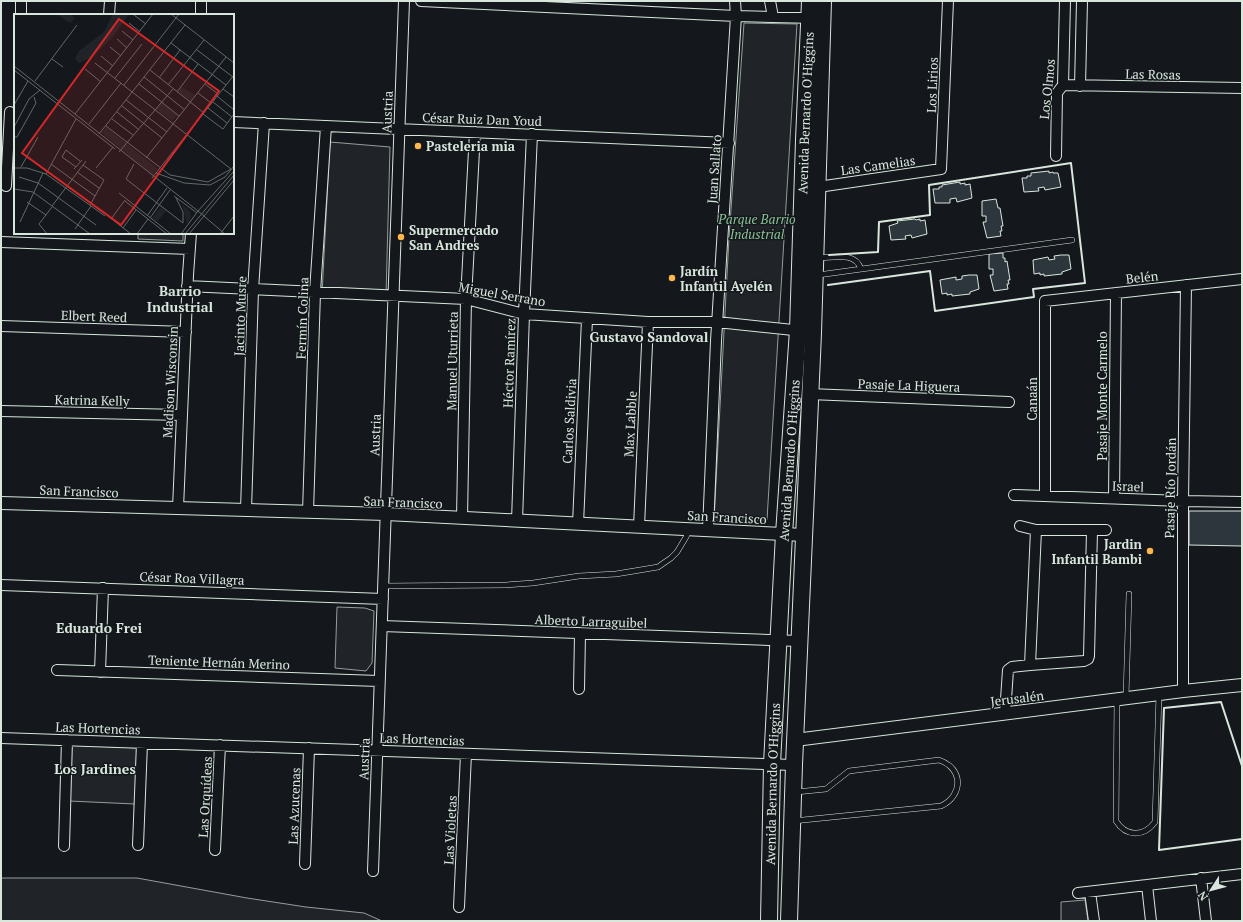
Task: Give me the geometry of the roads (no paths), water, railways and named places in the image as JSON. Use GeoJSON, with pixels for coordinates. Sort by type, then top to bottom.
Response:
{"type":"FeatureCollection","features":[{"type":"Feature","properties":{"kind":"main road","name":"Avenida Bernardo O'Higgins"},"geometry":{"type":"LineString","coordinates":[[769,921],[772,764],[784,534],[805,332],[814,275],[815,258],[818,186],[816,18],[810,1]]}},
{"type":"Feature","properties":{"kind":"main road","name":"Avenida Bernardo O'Higgins"},"geometry":{"type":"LineString","coordinates":[[789,921],[794,765],[810,394],[805,332],[803,148],[816,18],[823,1]]}},
{"type":"Feature","properties":{"kind":"street"},"geometry":{"type":"LineString","coordinates":[[21,1],[21,14]]}},
{"type":"Feature","properties":{"kind":"street"},"geometry":{"type":"LineString","coordinates":[[109,14],[110,1]]}},
{"type":"Feature","properties":{"kind":"street"},"geometry":{"type":"LineString","coordinates":[[201,1],[201,14]]}},
{"type":"Feature","properties":{"kind":"street","name":"Austria"},"geometry":{"type":"LineString","coordinates":[[373,871],[404,1]]}},
{"type":"Feature","properties":{"kind":"street"},"geometry":{"type":"LineString","coordinates":[[422,1],[736,16],[816,18]]}},
{"type":"Feature","properties":{"kind":"street","name":"Juan Sallato"},"geometry":{"type":"LineString","coordinates":[[708,530],[717,322],[736,16],[735,1]]}},
{"type":"Feature","properties":{"kind":"street"},"geometry":{"type":"LineString","coordinates":[[770,1],[773,17]]}},
{"type":"Feature","properties":{"kind":"street","name":"Los Lirios"},"geometry":{"type":"LineString","coordinates":[[941,169],[948,1]]}},
{"type":"Feature","properties":{"kind":"street","name":"Los Olmos"},"geometry":{"type":"LineString","coordinates":[[1056,156],[1057,93],[1063,85],[1065,1]]}},
{"type":"Feature","properties":{"kind":"street"},"geometry":{"type":"LineString","coordinates":[[1080,86],[1082,1]]}},
{"type":"Feature","properties":{"kind":"street","name":"Las Rosas"},"geometry":{"type":"LineString","coordinates":[[1063,85],[1242,88]]}},
{"type":"Feature","properties":{"kind":"street"},"geometry":{"type":"LineString","coordinates":[[6,186],[9,112]]}},
{"type":"Feature","properties":{"kind":"street","name":"César Ruiz Dan Youd"},"geometry":{"type":"LineString","coordinates":[[234,122],[729,143]]}},
{"type":"Feature","properties":{"kind":"street","name":"Jacinto Musre"},"geometry":{"type":"LineString","coordinates":[[246,510],[254,290],[264,123]]}},
{"type":"Feature","properties":{"kind":"street","name":"Fermín Colina"},"geometry":{"type":"LineString","coordinates":[[308,512],[315,292],[326,126]]}},
{"type":"Feature","properties":{"kind":"street","name":"Manuel Uturrieta"},"geometry":{"type":"LineString","coordinates":[[462,518],[466,299],[475,132]]}},
{"type":"Feature","properties":{"kind":"street","name":"Héctor Ramírez"},"geometry":{"type":"LineString","coordinates":[[517,521],[532,134]]}},
{"type":"Feature","properties":{"kind":"street","name":"Las Camelias"},"geometry":{"type":"LineString","coordinates":[[818,186],[941,169]]}},
{"type":"Feature","properties":{"kind":"street","name":"Madison Wisconsin"},"geometry":{"type":"LineString","coordinates":[[178,508],[187,286],[191,234]]}},
{"type":"Feature","properties":{"kind":"street"},"geometry":{"type":"LineString","coordinates":[[1,242],[190,249]]}},
{"type":"Feature","properties":{"kind":"street","name":"Belén"},"geometry":{"type":"LineString","coordinates":[[1045,301],[1242,279]]}},
{"type":"Feature","properties":{"kind":"street","name":"Pasaje Río Jordán"},"geometry":{"type":"LineString","coordinates":[[1183,691],[1183,501],[1186,285]]}},
{"type":"Feature","properties":{"kind":"street","name":"Miguel Serrano"},"geometry":{"type":"LineString","coordinates":[[187,286],[466,299],[524,314],[648,322],[717,322],[805,332]]}},
{"type":"Feature","properties":{"kind":"street","name":"Pasaje Monte Carmelo"},"geometry":{"type":"LineString","coordinates":[[1114,498],[1116,293]]}},
{"type":"Feature","properties":{"kind":"street","name":"Canaán"},"geometry":{"type":"LineString","coordinates":[[1045,301],[1045,496]]}},
{"type":"Feature","properties":{"kind":"street","name":"Carlos Saldivia"},"geometry":{"type":"LineString","coordinates":[[578,524],[587,319]]}},
{"type":"Feature","properties":{"kind":"street","name":"Max Labble"},"geometry":{"type":"LineString","coordinates":[[639,527],[648,322]]}},
{"type":"Feature","properties":{"kind":"street","name":"Elbert Reed"},"geometry":{"type":"LineString","coordinates":[[1,326],[186,332]]}},
{"type":"Feature","properties":{"kind":"street","name":"Pasaje La Higuera"},"geometry":{"type":"LineString","coordinates":[[810,394],[1008,402]]}},
{"type":"Feature","properties":{"kind":"street","name":"Katrina Kelly"},"geometry":{"type":"LineString","coordinates":[[1,411],[182,415]]}},
{"type":"Feature","properties":{"kind":"street","name":"Israel"},"geometry":{"type":"LineString","coordinates":[[1014,495],[1242,502]]}},
{"type":"Feature","properties":{"kind":"street","name":"San Francisco"},"geometry":{"type":"LineString","coordinates":[[1,503],[386,514],[804,535]]}},
{"type":"Feature","properties":{"kind":"street"},"geometry":{"type":"LineString","coordinates":[[1020,526],[1036,530],[1106,530]]}},
{"type":"Feature","properties":{"kind":"street"},"geometry":{"type":"LineString","coordinates":[[1030,665],[1036,530]]}},
{"type":"Feature","properties":{"kind":"street"},"geometry":{"type":"LineString","coordinates":[[1005,714],[1008,670],[1012,667],[1088,660],[1092,531]]}},
{"type":"Feature","properties":{"kind":"street","name":"César Roa Villagra"},"geometry":{"type":"LineString","coordinates":[[1,585],[383,599]]}},
{"type":"Feature","properties":{"kind":"street"},"geometry":{"type":"LineString","coordinates":[[100,672],[103,588]]}},
{"type":"Feature","properties":{"kind":"street","name":"Alberto Larraguibel"},"geometry":{"type":"LineString","coordinates":[[382,626],[799,642]]}},
{"type":"Feature","properties":{"kind":"street"},"geometry":{"type":"LineString","coordinates":[[579,689],[580,634]]}},
{"type":"Feature","properties":{"kind":"street","name":"Teniente Hernán Merino"},"geometry":{"type":"LineString","coordinates":[[57,670],[379,681]]}},
{"type":"Feature","properties":{"kind":"street","name":"Jerusalén"},"geometry":{"type":"LineString","coordinates":[[795,740],[1183,691],[1242,685]]}},
{"type":"Feature","properties":{"kind":"street","name":"Las Hortencias"},"geometry":{"type":"LineString","coordinates":[[1,738],[794,765]]}},
{"type":"Feature","properties":{"kind":"street"},"geometry":{"type":"LineString","coordinates":[[64,846],[67,740]]}},
{"type":"Feature","properties":{"kind":"street"},"geometry":{"type":"LineString","coordinates":[[138,845],[142,742]]}},
{"type":"Feature","properties":{"kind":"street","name":"Las Orquídeas"},"geometry":{"type":"LineString","coordinates":[[215,850],[220,745]]}},
{"type":"Feature","properties":{"kind":"street","name":"Las Azucenas"},"geometry":{"type":"LineString","coordinates":[[305,864],[309,748]]}},
{"type":"Feature","properties":{"kind":"street","name":"Las Violetas"},"geometry":{"type":"LineString","coordinates":[[459,907],[466,754]]}},
{"type":"Feature","properties":{"kind":"street"},"geometry":{"type":"LineString","coordinates":[[1078,893],[1242,874]]}},
{"type":"Feature","properties":{"kind":"street"},"geometry":{"type":"LineString","coordinates":[[1201,878],[1206,921]]}},
{"type":"Feature","properties":{"kind":"street"},"geometry":{"type":"LineString","coordinates":[[1147,885],[1151,921]]}},
{"type":"Feature","properties":{"kind":"street"},"geometry":{"type":"LineString","coordinates":[[1090,892],[1094,921]]}},
{"type":"Feature","properties":{"kind":"lane"},"geometry":{"type":"LineString","coordinates":[[814,275],[1072,240]]}},
{"type":"Feature","properties":{"kind":"lane"},"geometry":{"type":"LineString","coordinates":[[815,258],[850,257],[857,261],[861,269]]}},
{"type":"Feature","properties":{"kind":"lane"},"geometry":{"type":"LineString","coordinates":[[383,586],[520,584],[579,576],[616,574],[658,567],[677,552],[682,545],[688,529]]}},
{"type":"Feature","properties":{"kind":"lane"},"geometry":{"type":"LineString","coordinates":[[1129,594],[1116,821],[1125,831],[1134,834],[1149,830],[1155,822],[1159,694]]}},
{"type":"Feature","properties":{"kind":"lane"},"geometry":{"type":"LineString","coordinates":[[792,821],[941,806],[954,796],[958,785],[953,769],[939,760],[850,771],[826,789],[794,792]]}},
{"type":"Feature","properties":{"kind":"place","name":"Pasteleria mia"},"geometry":{"type":"Point","coordinates":[418,146]}},
{"type":"Feature","properties":{"kind":"place","name":"Supermercado San Andres"},"geometry":{"type":"Point","coordinates":[401,237]}},
{"type":"Feature","properties":{"kind":"place","name":"Jardín Infantil Ayelén"},"geometry":{"type":"Point","coordinates":[672,278]}},
{"type":"Feature","properties":{"kind":"place","name":"Jardin Infantil Bambi"},"geometry":{"type":"Point","coordinates":[1150,551]}},
{"type":"Feature","properties":{"kind":"district","name":"Barrio Industrial"},"geometry":{"type":"Point","coordinates":[180,298]}},
{"type":"Feature","properties":{"kind":"district","name":"Gustavo Sandoval"},"geometry":{"type":"Point","coordinates":[649,336]}},
{"type":"Feature","properties":{"kind":"district","name":"Eduardo Frei"},"geometry":{"type":"Point","coordinates":[99,627]}},
{"type":"Feature","properties":{"kind":"district","name":"Los Jardines"},"geometry":{"type":"Point","coordinates":[95,768]}},
{"type":"Feature","properties":{"kind":"park label","name":"Parque Barrio Industrial"},"geometry":{"type":"Point","coordinates":[757,226]}}]}
